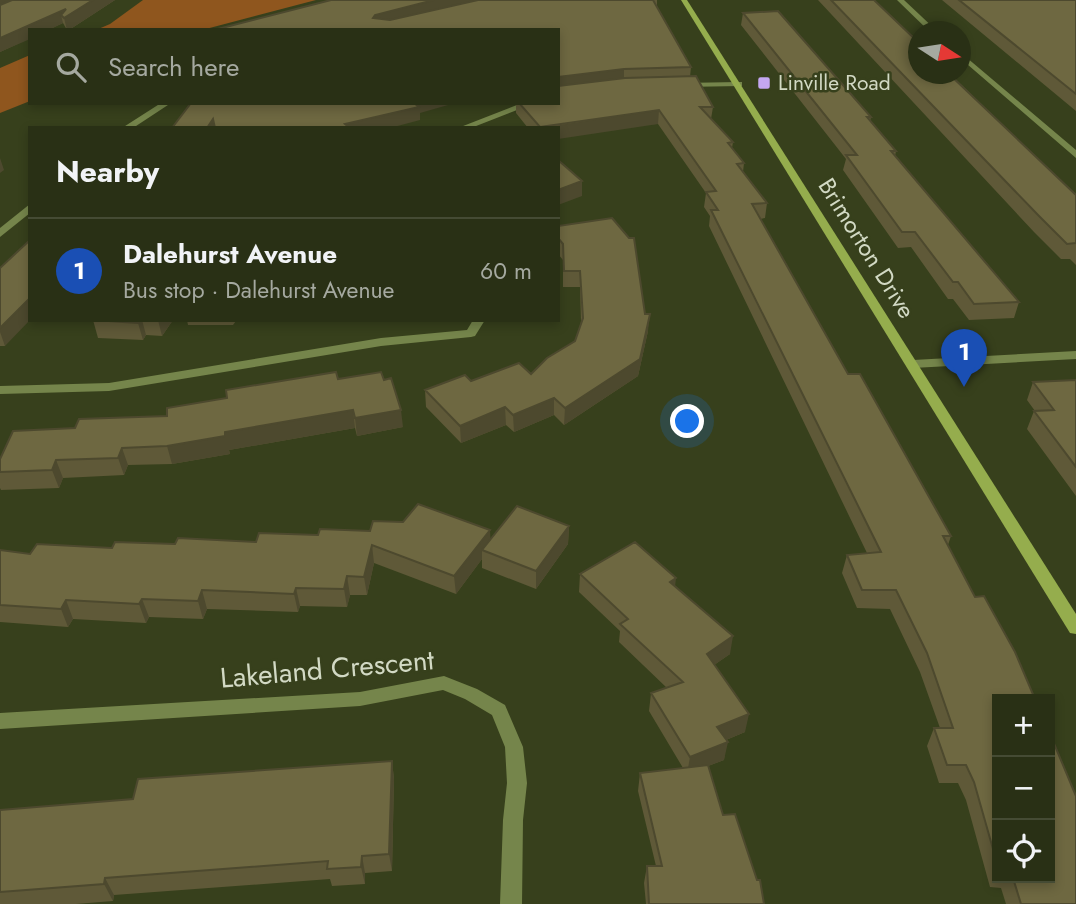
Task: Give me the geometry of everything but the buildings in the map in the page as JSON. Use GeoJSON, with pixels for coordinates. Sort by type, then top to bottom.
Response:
{"type":"FeatureCollection","features":[{"type":"Feature","properties":{"kind":"street","name":"Brimorton Drive"},"geometry":{"type":"LineString","coordinates":[[684,0],[1076,628]]}},
{"type":"Feature","properties":{"kind":"street"},"geometry":{"type":"LineString","coordinates":[[900,0],[923,21]]}},
{"type":"Feature","properties":{"kind":"street"},"geometry":{"type":"LineString","coordinates":[[971,63],[1076,156]]}},
{"type":"Feature","properties":{"kind":"street"},"geometry":{"type":"LineString","coordinates":[[664,85],[738,84]]}},
{"type":"Feature","properties":{"kind":"street"},"geometry":{"type":"LineString","coordinates":[[129,126],[164,105]]}},
{"type":"Feature","properties":{"kind":"street"},"geometry":{"type":"LineString","coordinates":[[468,126],[525,105]]}},
{"type":"Feature","properties":{"kind":"street"},"geometry":{"type":"LineString","coordinates":[[0,234],[28,209]]}},
{"type":"Feature","properties":{"kind":"street"},"geometry":{"type":"LineString","coordinates":[[0,390],[69,390],[141,383],[381,342],[428,340],[471,333],[478,322]]}},
{"type":"Feature","properties":{"kind":"street"},"geometry":{"type":"LineString","coordinates":[[913,364],[1076,355]]}},
{"type":"Feature","properties":{"kind":"street","name":"Lakeland Crescent"},"geometry":{"type":"LineString","coordinates":[[0,721],[360,699],[444,683],[499,710],[514,747],[517,783],[513,820],[511,904]]}},
{"type":"Feature","properties":{"kind":"shaded area"},"geometry":{"type":"Polygon","coordinates":[[[143,0],[316,0],[210,28],[101,28],[143,0]]]}},
{"type":"Feature","properties":{"kind":"shaded area"},"geometry":{"type":"Polygon","coordinates":[[[28,56],[28,102],[0,113],[0,68],[28,56]]]}},
{"type":"Feature","properties":{"kind":"place","name":"Linville Road"},"geometry":{"type":"Point","coordinates":[764,83]}},
{"type":"Feature","properties":{"kind":"place","name":"Dalehurst Avenue"},"geometry":{"type":"Point","coordinates":[964,387]}}]}
